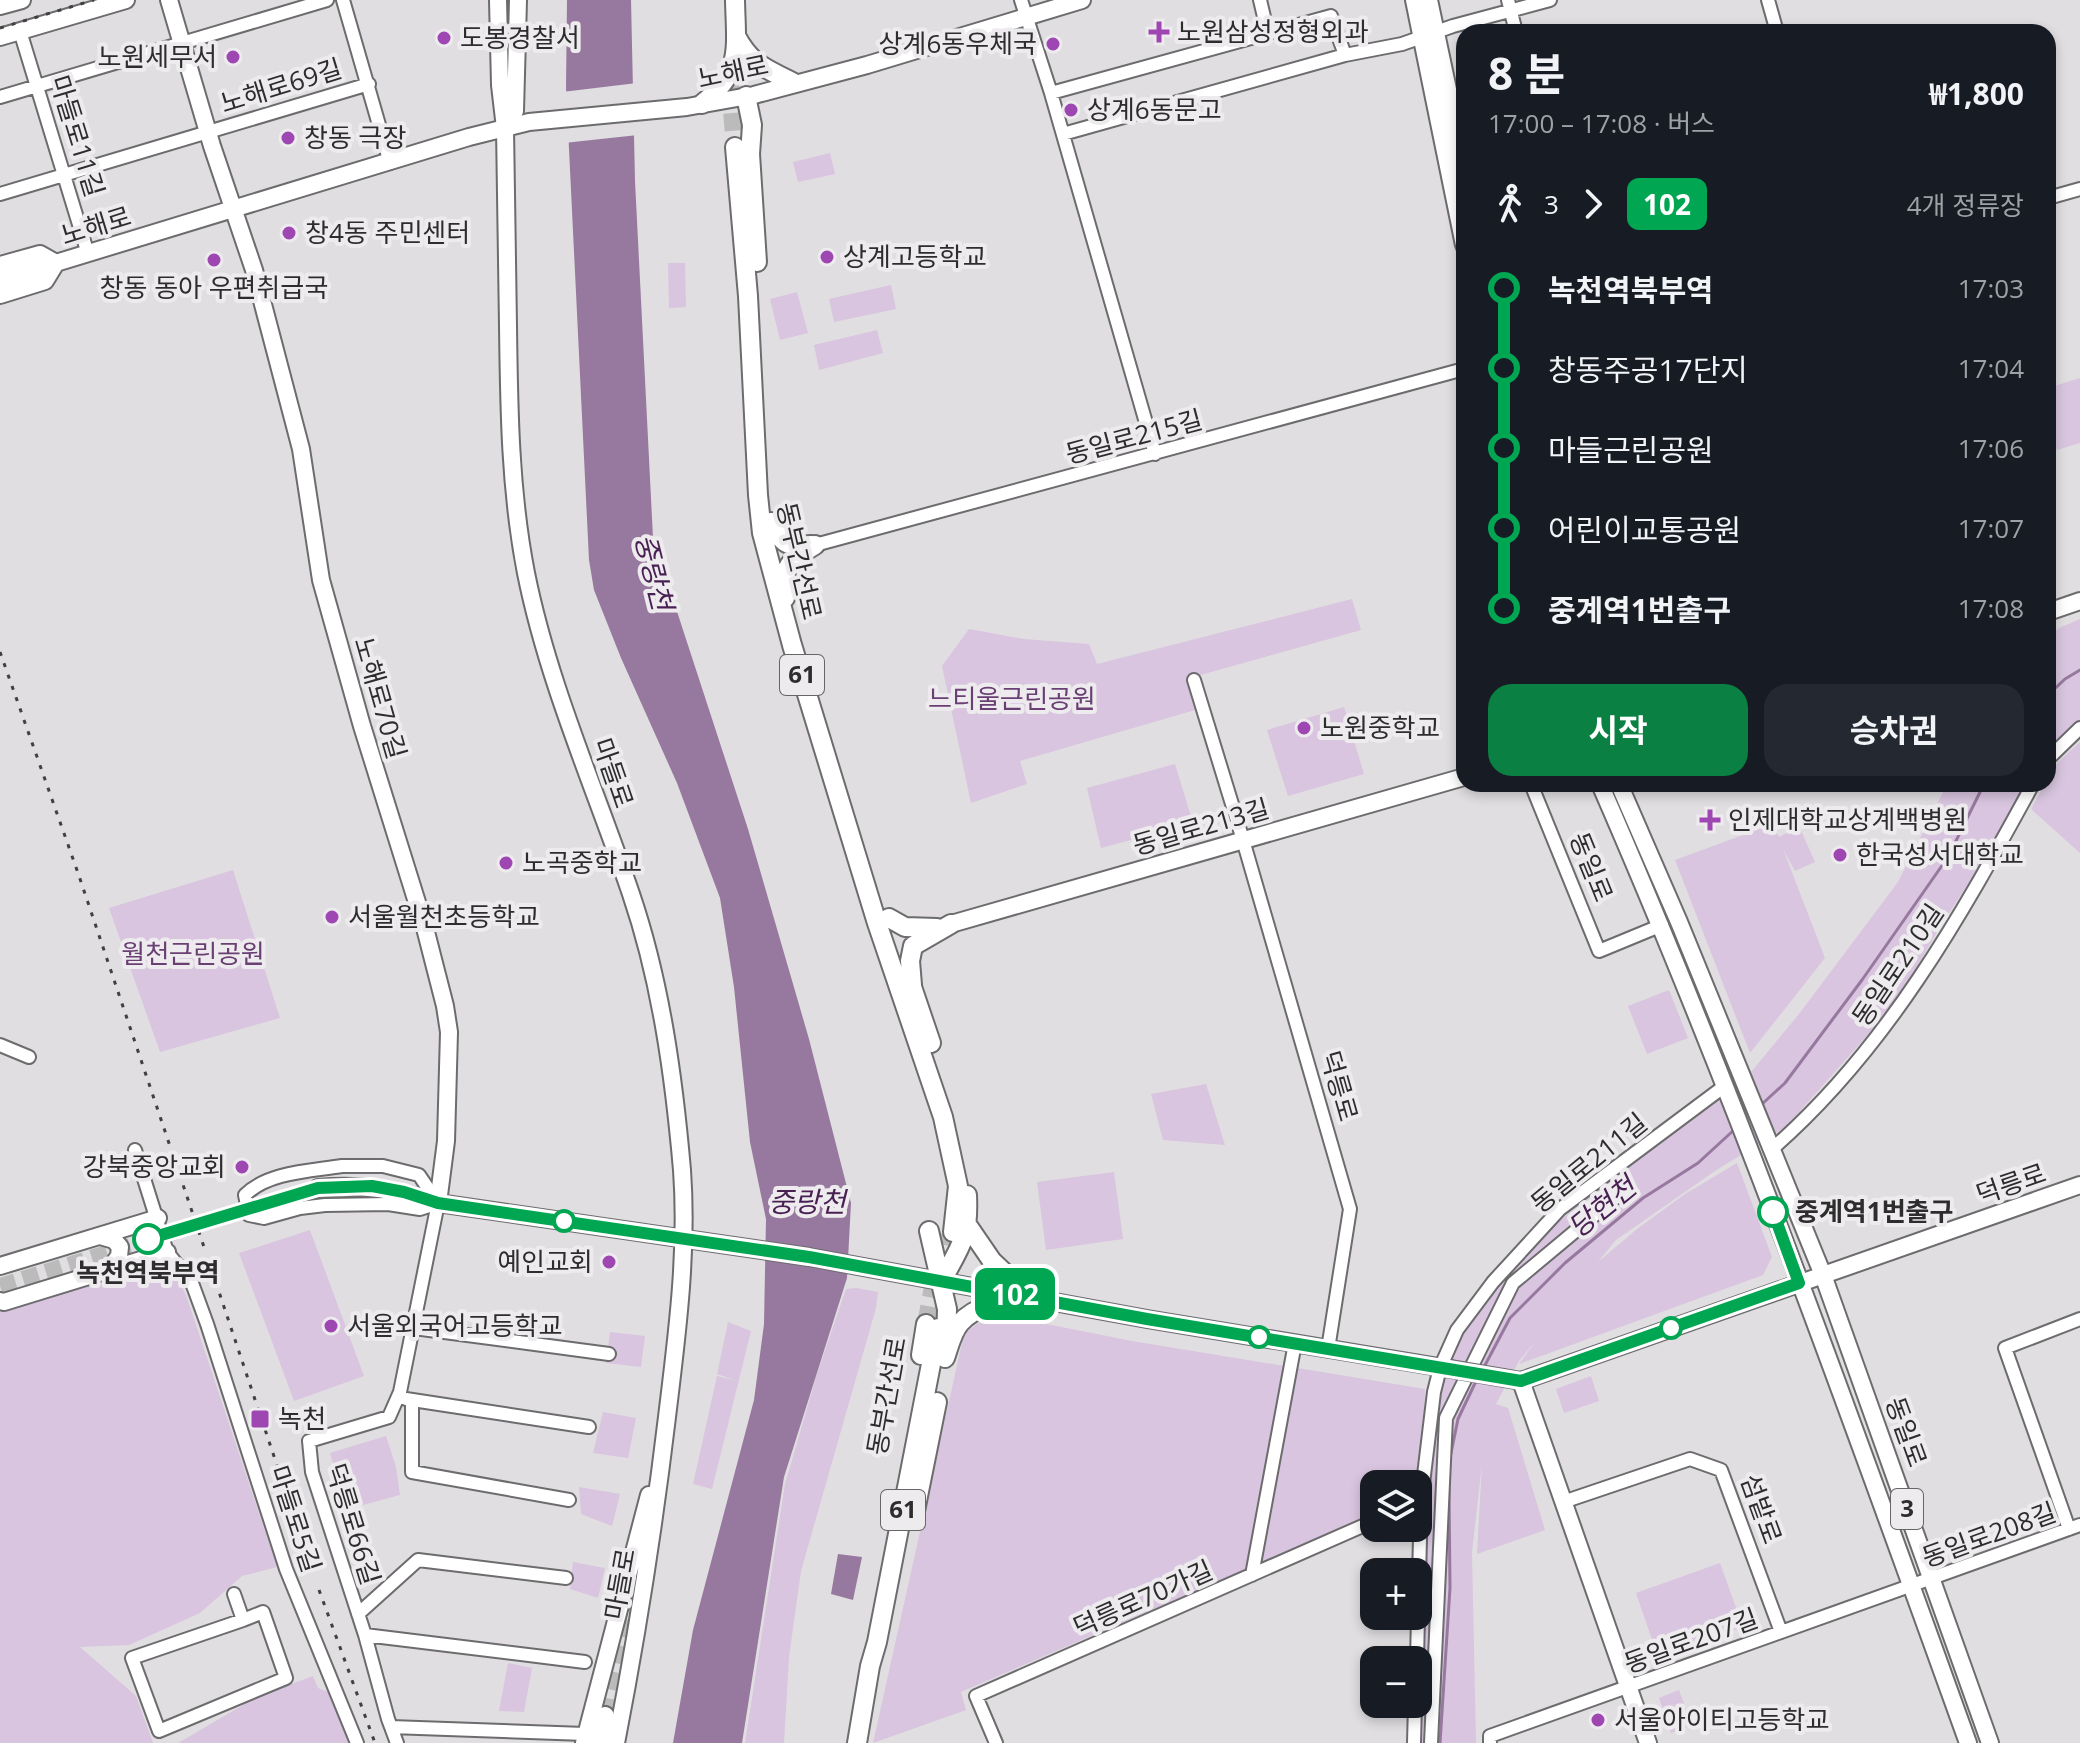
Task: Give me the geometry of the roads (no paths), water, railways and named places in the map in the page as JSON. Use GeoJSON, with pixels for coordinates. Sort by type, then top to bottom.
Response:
{"type":"FeatureCollection","features":[{"type":"Feature","properties":{"kind":"highway"},"geometry":{"type":"LineString","coordinates":[[694,106],[719,91],[734,64],[724,0]]}},
{"type":"Feature","properties":{"kind":"highway"},"geometry":{"type":"LineString","coordinates":[[731,41],[735,0]]}},
{"type":"Feature","properties":{"kind":"highway"},"geometry":{"type":"LineString","coordinates":[[731,41],[757,63],[794,83]]}},
{"type":"Feature","properties":{"kind":"highway"},"geometry":{"type":"LineString","coordinates":[[746,96],[752,125],[750,154],[766,476],[771,522],[783,579],[787,629]]}},
{"type":"Feature","properties":{"kind":"highway","name":"동부간선로"},"geometry":{"type":"LineString","coordinates":[[735,147],[748,296],[762,533],[787,629],[906,990],[909,1018],[944,1151],[948,1231]]}},
{"type":"Feature","properties":{"kind":"highway"},"geometry":{"type":"LineString","coordinates":[[771,522],[781,541],[788,545],[815,545]]}},
{"type":"Feature","properties":{"kind":"highway"},"geometry":{"type":"LineString","coordinates":[[783,579],[789,563],[815,545]]}},
{"type":"Feature","properties":{"kind":"highway"},"geometry":{"type":"LineString","coordinates":[[827,753],[850,800],[889,918],[906,990],[933,1048],[961,1143],[967,1181],[948,1231],[941,1282],[947,1317],[945,1358],[921,1485],[905,1555],[879,1632]]}},
{"type":"Feature","properties":{"kind":"highway"},"geometry":{"type":"LineString","coordinates":[[889,918],[905,927],[923,929],[951,924]]}},
{"type":"Feature","properties":{"kind":"highway"},"geometry":{"type":"LineString","coordinates":[[906,990],[913,946],[951,924]]}},
{"type":"Feature","properties":{"kind":"highway","name":"동부간선로"},"geometry":{"type":"LineString","coordinates":[[909,1018],[940,1106],[958,1186],[948,1231]]}},
{"type":"Feature","properties":{"kind":"highway"},"geometry":{"type":"LineString","coordinates":[[933,1048],[940,1106]]}},
{"type":"Feature","properties":{"kind":"highway"},"geometry":{"type":"LineString","coordinates":[[941,1282],[961,1248],[948,1231]]}},
{"type":"Feature","properties":{"kind":"highway"},"geometry":{"type":"LineString","coordinates":[[948,1231],[992,1261],[1029,1296]]}},
{"type":"Feature","properties":{"kind":"highway"},"geometry":{"type":"LineString","coordinates":[[945,1358],[961,1322],[977,1310],[999,1301],[1029,1296]]}},
{"type":"Feature","properties":{"kind":"highway","name":"동부간선로"},"geometry":{"type":"LineString","coordinates":[[857,1743],[894,1502],[932,1326],[879,1632],[870,1666]]}},
{"type":"Feature","properties":{"kind":"highway"},"geometry":{"type":"LineString","coordinates":[[861,1714],[868,1743]]}},
{"type":"Feature","properties":{"kind":"highway"},"geometry":{"type":"LineString","coordinates":[[590,1740],[605,1716]]}},
{"type":"Feature","properties":{"kind":"main road"},"geometry":{"type":"LineString","coordinates":[[0,6],[22,0]]}},
{"type":"Feature","properties":{"kind":"main road"},"geometry":{"type":"LineString","coordinates":[[0,37],[126,0]]}},
{"type":"Feature","properties":{"kind":"main road","name":"노해로69길"},"geometry":{"type":"LineString","coordinates":[[169,0],[234,210]]}},
{"type":"Feature","properties":{"kind":"main road","name":"마들로"},"geometry":{"type":"LineString","coordinates":[[498,0],[500,85],[505,128],[509,429],[515,503],[541,633],[649,955],[670,1067],[681,1167],[684,1237],[665,1431],[650,1558],[616,1743]]}},
{"type":"Feature","properties":{"kind":"main road","name":"마들로"},"geometry":{"type":"LineString","coordinates":[[505,128],[515,111],[516,0]]}},
{"type":"Feature","properties":{"kind":"main road","name":"노해로"},"geometry":{"type":"LineString","coordinates":[[0,280],[469,137],[529,122],[694,106],[746,96],[867,65],[1024,8],[1082,0]]}},
{"type":"Feature","properties":{"kind":"main road"},"geometry":{"type":"LineString","coordinates":[[1414,0],[1429,35],[1456,135]]}},
{"type":"Feature","properties":{"kind":"main road"},"geometry":{"type":"LineString","coordinates":[[1429,0],[1429,35],[1456,197]]}},
{"type":"Feature","properties":{"kind":"main road","name":"노해로70길"},"geometry":{"type":"LineString","coordinates":[[234,210],[254,270],[301,449],[324,592],[425,928],[445,1006],[449,1032],[446,1141],[438,1203]]}},
{"type":"Feature","properties":{"kind":"main road"},"geometry":{"type":"LineString","coordinates":[[0,265],[40,254],[56,263],[45,281],[0,295]]}},
{"type":"Feature","properties":{"kind":"main road"},"geometry":{"type":"LineString","coordinates":[[2056,609],[2080,601]]}},
{"type":"Feature","properties":{"kind":"main road","name":"동일로213길"},"geometry":{"type":"LineString","coordinates":[[951,924],[1456,779]]}},
{"type":"Feature","properties":{"kind":"main road","name":"동일로"},"geometry":{"type":"LineString","coordinates":[[1604,792],[1662,925],[1752,1152],[1968,1743]]}},
{"type":"Feature","properties":{"kind":"main road","name":"3"},"geometry":{"type":"LineString","coordinates":[[1622,792],[1770,1145]]}},
{"type":"Feature","properties":{"kind":"main road","name":"동일로"},"geometry":{"type":"LineString","coordinates":[[1770,1145],[1823,1275],[1990,1743]]}},
{"type":"Feature","properties":{"kind":"main road","name":"덕릉로"},"geometry":{"type":"LineString","coordinates":[[1512,1380],[2080,1185]]}},
{"type":"Feature","properties":{"kind":"main road"},"geometry":{"type":"LineString","coordinates":[[318,1188],[372,1186],[438,1203],[715,1242],[1512,1380],[1563,1502],[1648,1743]]}},
{"type":"Feature","properties":{"kind":"main road"},"geometry":{"type":"LineString","coordinates":[[0,1266],[158,1218]]}},
{"type":"Feature","properties":{"kind":"main road"},"geometry":{"type":"LineString","coordinates":[[100,1236],[114,1240],[120,1247],[119,1256],[109,1270]]}},
{"type":"Feature","properties":{"kind":"main road"},"geometry":{"type":"LineString","coordinates":[[0,1301],[109,1270],[173,1258]]}},
{"type":"Feature","properties":{"kind":"main road","name":"마들로"},"geometry":{"type":"LineString","coordinates":[[590,1740],[608,1652],[665,1431]]}},
{"type":"Feature","properties":{"kind":"main road"},"geometry":{"type":"LineString","coordinates":[[608,1652],[614,1645],[625,1645],[631,1651],[631,1661]]}},
{"type":"Feature","properties":{"kind":"street"},"geometry":{"type":"LineString","coordinates":[[0,97],[327,0]]}},
{"type":"Feature","properties":{"kind":"street"},"geometry":{"type":"LineString","coordinates":[[343,0],[390,163]]}},
{"type":"Feature","properties":{"kind":"street"},"geometry":{"type":"LineString","coordinates":[[1260,0],[1268,34]]}},
{"type":"Feature","properties":{"kind":"street"},"geometry":{"type":"LineString","coordinates":[[1458,24],[1509,5],[1550,0]]}},
{"type":"Feature","properties":{"kind":"street"},"geometry":{"type":"LineString","coordinates":[[1768,0],[1775,24]]}},
{"type":"Feature","properties":{"kind":"street"},"geometry":{"type":"LineString","coordinates":[[1024,8],[1155,454]]}},
{"type":"Feature","properties":{"kind":"street"},"geometry":{"type":"LineString","coordinates":[[1051,93],[1331,16],[1345,55]]}},
{"type":"Feature","properties":{"kind":"street"},"geometry":{"type":"LineString","coordinates":[[1063,134],[1345,55],[1429,35],[1456,25]]}},
{"type":"Feature","properties":{"kind":"street","name":"마들로11길"},"geometry":{"type":"LineString","coordinates":[[20,31],[88,254]]}},
{"type":"Feature","properties":{"kind":"street","name":"노해로69길"},"geometry":{"type":"LineString","coordinates":[[0,194],[369,84]]}},
{"type":"Feature","properties":{"kind":"street"},"geometry":{"type":"LineString","coordinates":[[2056,196],[2080,189]]}},
{"type":"Feature","properties":{"kind":"street","name":"동일로215길"},"geometry":{"type":"LineString","coordinates":[[815,545],[1456,371]]}},
{"type":"Feature","properties":{"kind":"street","name":"덕릉로"},"geometry":{"type":"LineString","coordinates":[[1194,680],[1350,1209],[1328,1349]]}},
{"type":"Feature","properties":{"kind":"street"},"geometry":{"type":"LineString","coordinates":[[2056,751],[2080,728]]}},
{"type":"Feature","properties":{"kind":"street","name":"동일로"},"geometry":{"type":"LineString","coordinates":[[1534,792],[1599,951],[1662,925]]}},
{"type":"Feature","properties":{"kind":"street","name":"동일로210길"},"geometry":{"type":"LineString","coordinates":[[1770,1145],[1851,1069],[1900,1008],[1967,903],[2029,792]]}},
{"type":"Feature","properties":{"kind":"street"},"geometry":{"type":"LineString","coordinates":[[0,1045],[29,1057]]}},
{"type":"Feature","properties":{"kind":"street","name":"동일로211길"},"geometry":{"type":"LineString","coordinates":[[1424,1470],[1434,1392],[1446,1368],[1457,1330],[1493,1282],[1560,1209],[1729,1092]]}},
{"type":"Feature","properties":{"kind":"street","name":"마들로5길"},"geometry":{"type":"LineString","coordinates":[[135,1150],[173,1258],[192,1283],[286,1569],[357,1743]]}},
{"type":"Feature","properties":{"kind":"street"},"geometry":{"type":"LineString","coordinates":[[438,1203],[420,1209],[388,1204],[325,1205],[264,1218],[249,1215],[245,1195],[256,1184],[342,1166],[383,1166],[419,1175],[438,1203],[414,1328],[406,1399],[412,1472],[569,1500]]}},
{"type":"Feature","properties":{"kind":"street"},"geometry":{"type":"LineString","coordinates":[[1431,1743],[1446,1418],[1513,1283],[1627,1188]]}},
{"type":"Feature","properties":{"kind":"street"},"geometry":{"type":"LineString","coordinates":[[2075,1527],[2005,1348],[2080,1319]]}},
{"type":"Feature","properties":{"kind":"street"},"geometry":{"type":"LineString","coordinates":[[414,1328],[609,1354]]}},
{"type":"Feature","properties":{"kind":"street"},"geometry":{"type":"LineString","coordinates":[[1252,1575],[1295,1343]]}},
{"type":"Feature","properties":{"kind":"street"},"geometry":{"type":"LineString","coordinates":[[406,1399],[589,1427]]}},
{"type":"Feature","properties":{"kind":"street","name":"덕릉로66길"},"geometry":{"type":"LineString","coordinates":[[397,1743],[312,1472],[309,1441],[389,1417],[406,1399]]}},
{"type":"Feature","properties":{"kind":"street","name":"섬밭로"},"geometry":{"type":"LineString","coordinates":[[1563,1502],[1690,1459],[1721,1470],[1781,1632]]}},
{"type":"Feature","properties":{"kind":"street","name":"덕릉로70가길"},"geometry":{"type":"LineString","coordinates":[[996,1743],[976,1696],[1360,1527]]}},
{"type":"Feature","properties":{"kind":"street","name":"동일로208길"},"geometry":{"type":"LineString","coordinates":[[1912,1586],[2075,1527]]}},
{"type":"Feature","properties":{"kind":"street"},"geometry":{"type":"LineString","coordinates":[[358,1614],[418,1560],[566,1578]]}},
{"type":"Feature","properties":{"kind":"street","name":"동일로207길"},"geometry":{"type":"LineString","coordinates":[[1490,1743],[1490,1736],[1912,1586]]}},
{"type":"Feature","properties":{"kind":"street"},"geometry":{"type":"LineString","coordinates":[[234,1594],[243,1620]]}},
{"type":"Feature","properties":{"kind":"street"},"geometry":{"type":"LineString","coordinates":[[263,1612],[286,1678],[159,1731],[132,1658],[243,1620],[263,1612]]}},
{"type":"Feature","properties":{"kind":"street"},"geometry":{"type":"LineString","coordinates":[[365,1635],[585,1662]]}},
{"type":"Feature","properties":{"kind":"street"},"geometry":{"type":"LineString","coordinates":[[1414,1743],[1415,1718]]}},
{"type":"Feature","properties":{"kind":"street"},"geometry":{"type":"LineString","coordinates":[[391,1727],[590,1740]]}},
{"type":"Feature","properties":{"kind":"water","name":"중랑천"},"geometry":{"type":"Polygon","coordinates":[[[567,0],[631,0],[635,181],[653,538],[748,829],[809,1039],[851,1203],[847,1278],[784,1477],[742,1743],[673,1743],[693,1630],[754,1400],[764,1324],[766,1219],[750,1142],[734,987],[720,898],[677,783],[594,590],[589,560],[566,87],[567,0]]]}},
{"type":"Feature","properties":{"kind":"water"},"geometry":{"type":"Polygon","coordinates":[[[838,1554],[862,1557],[853,1600],[831,1594],[838,1554]]]}},
{"type":"Feature","properties":{"kind":"waterway","name":"당현천"},"geometry":{"type":"LineString","coordinates":[[2056,687],[2080,670]]}},
{"type":"Feature","properties":{"kind":"waterway","name":"당현천"},"geometry":{"type":"LineString","coordinates":[[1761,1105],[1785,1083],[1862,980],[1948,857],[1980,792]]}},
{"type":"Feature","properties":{"kind":"waterway","name":"당현천"},"geometry":{"type":"LineString","coordinates":[[1483,1369],[1510,1318],[1565,1263],[1643,1198],[1698,1163],[1735,1129]]}},
{"type":"Feature","properties":{"kind":"waterway","name":"당현천"},"geometry":{"type":"LineString","coordinates":[[1450,1458],[1458,1419],[1477,1379]]}},
{"type":"Feature","properties":{"kind":"waterway","name":"당현천"},"geometry":{"type":"LineString","coordinates":[[1440,1743],[1450,1588],[1449,1490]]}},
{"type":"Feature","properties":{"kind":"tunnel"},"geometry":{"type":"LineString","coordinates":[[730,86],[735,147]]}},
{"type":"Feature","properties":{"kind":"tunnel"},"geometry":{"type":"LineString","coordinates":[[0,1286],[318,1188]]}},
{"type":"Feature","properties":{"kind":"tunnel"},"geometry":{"type":"LineString","coordinates":[[926,1324],[943,1234]]}},
{"type":"Feature","properties":{"kind":"tunnel"},"geometry":{"type":"LineString","coordinates":[[605,1716],[642,1551]]}},
{"type":"Feature","properties":{"kind":"railway"},"geometry":{"type":"LineString","coordinates":[[0,28],[94,0]]}},
{"type":"Feature","properties":{"kind":"railway"},"geometry":{"type":"LineString","coordinates":[[0,652],[205,1250]]}},
{"type":"Feature","properties":{"kind":"railway"},"geometry":{"type":"LineString","coordinates":[[212,1271],[311,1567]]}},
{"type":"Feature","properties":{"kind":"railway"},"geometry":{"type":"LineString","coordinates":[[319,1590],[375,1743]]}},
{"type":"Feature","properties":{"kind":"place","name":"노원삼성정형외과"},"geometry":{"type":"Point","coordinates":[1159,32]}},
{"type":"Feature","properties":{"kind":"place","name":"도봉경찰서"},"geometry":{"type":"Point","coordinates":[444,38]}},
{"type":"Feature","properties":{"kind":"place","name":"상계6동우체국"},"geometry":{"type":"Point","coordinates":[1053,44]}},
{"type":"Feature","properties":{"kind":"place","name":"노원세무서"},"geometry":{"type":"Point","coordinates":[233,57]}},
{"type":"Feature","properties":{"kind":"place","name":"상계6동문고"},"geometry":{"type":"Point","coordinates":[1071,110]}},
{"type":"Feature","properties":{"kind":"place","name":"창동 극장"},"geometry":{"type":"Point","coordinates":[288,138]}},
{"type":"Feature","properties":{"kind":"place","name":"창4동 주민센터"},"geometry":{"type":"Point","coordinates":[289,233]}},
{"type":"Feature","properties":{"kind":"place","name":"상계고등학교"},"geometry":{"type":"Point","coordinates":[827,257]}},
{"type":"Feature","properties":{"kind":"place","name":"창동 동아 우편취급국"},"geometry":{"type":"Point","coordinates":[214,260]}},
{"type":"Feature","properties":{"kind":"place","name":"노원중학교"},"geometry":{"type":"Point","coordinates":[1304,728]}},
{"type":"Feature","properties":{"kind":"place","name":"인제대학교상계백병원"},"geometry":{"type":"Point","coordinates":[1710,820]}},
{"type":"Feature","properties":{"kind":"place","name":"한국성서대학교"},"geometry":{"type":"Point","coordinates":[1840,855]}},
{"type":"Feature","properties":{"kind":"place","name":"노곡중학교"},"geometry":{"type":"Point","coordinates":[506,863]}},
{"type":"Feature","properties":{"kind":"place","name":"서울월천초등학교"},"geometry":{"type":"Point","coordinates":[332,917]}},
{"type":"Feature","properties":{"kind":"place","name":"강북중앙교회"},"geometry":{"type":"Point","coordinates":[242,1167]}},
{"type":"Feature","properties":{"kind":"place","name":"중계역1번출구"},"geometry":{"type":"Point","coordinates":[1773,1212]}},
{"type":"Feature","properties":{"kind":"place","name":"녹천역북부역"},"geometry":{"type":"Point","coordinates":[148,1239]}},
{"type":"Feature","properties":{"kind":"place","name":"예인교회"},"geometry":{"type":"Point","coordinates":[609,1262]}},
{"type":"Feature","properties":{"kind":"place","name":"서울외국어고등학교"},"geometry":{"type":"Point","coordinates":[331,1326]}},
{"type":"Feature","properties":{"kind":"place","name":"녹천"},"geometry":{"type":"Point","coordinates":[260,1419]}},
{"type":"Feature","properties":{"kind":"place","name":"서울아이티고등학교"},"geometry":{"type":"Point","coordinates":[1598,1720]}},
{"type":"Feature","properties":{"kind":"park label","name":"느티울근린공원"},"geometry":{"type":"Point","coordinates":[1012,699]}},
{"type":"Feature","properties":{"kind":"park label","name":"월천근린공원"},"geometry":{"type":"Point","coordinates":[193,954]}}]}
